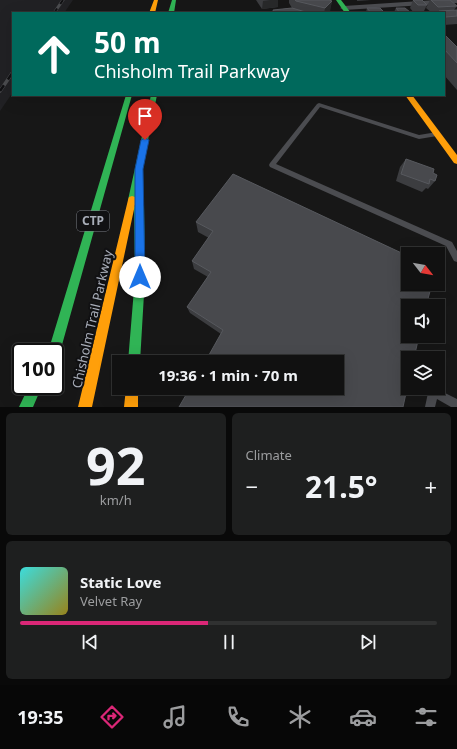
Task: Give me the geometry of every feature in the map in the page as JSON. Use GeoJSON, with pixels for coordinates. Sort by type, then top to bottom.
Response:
{"type":"FeatureCollection","features":[{"type":"Feature","properties":{"kind":"main road"},"geometry":{"type":"LineString","coordinates":[[152,12],[156,0]]}},
{"type":"Feature","properties":{"kind":"main road"},"geometry":{"type":"LineString","coordinates":[[171,12],[174,0]]}},
{"type":"Feature","properties":{"kind":"main road","name":"Chisholm Trail Parkway"},"geometry":{"type":"LineString","coordinates":[[56,343],[129,96]]}},
{"type":"Feature","properties":{"kind":"main road","name":"Chisholm Trail Parkway"},"geometry":{"type":"LineString","coordinates":[[85,407],[139,169],[154,96]]}},
{"type":"Feature","properties":{"kind":"main road"},"geometry":{"type":"LineString","coordinates":[[409,96],[457,161]]}},
{"type":"Feature","properties":{"kind":"main road"},"geometry":{"type":"LineString","coordinates":[[134,355],[140,277],[139,169]]}},
{"type":"Feature","properties":{"kind":"main road"},"geometry":{"type":"LineString","coordinates":[[26,407],[32,395]]}},
{"type":"Feature","properties":{"kind":"main road"},"geometry":{"type":"LineString","coordinates":[[35,407],[39,395]]}},
{"type":"Feature","properties":{"kind":"main road"},"geometry":{"type":"LineString","coordinates":[[130,407],[131,395]]}},
{"type":"Feature","properties":{"kind":"street"},"geometry":{"type":"LineString","coordinates":[[343,7],[398,2],[457,1]]}},
{"type":"Feature","properties":{"kind":"lane"},"geometry":{"type":"LineString","coordinates":[[437,134],[419,137],[319,104],[272,165],[449,244],[457,258]]}},
{"type":"Feature","properties":{"kind":"lane"},"geometry":{"type":"LineString","coordinates":[[430,407],[433,392],[457,406]]}},
{"type":"Feature","properties":{"kind":"shaded area"},"geometry":{"type":"Polygon","coordinates":[[[0,0],[73,0],[65,12],[12,12],[12,93],[0,111],[0,0]]]}},
{"type":"Feature","properties":{"kind":"building"},"geometry":{"type":"Polygon","coordinates":[[[295,0],[329,0],[332,1],[325,8],[295,0]]]}},
{"type":"Feature","properties":{"kind":"building"},"geometry":{"type":"Polygon","coordinates":[[[413,0],[422,0],[427,5],[418,5],[413,0]]]}},
{"type":"Feature","properties":{"kind":"building"},"geometry":{"type":"Polygon","coordinates":[[[431,0],[450,0],[457,6],[438,7],[431,0]]]}},
{"type":"Feature","properties":{"kind":"building"},"geometry":{"type":"Polygon","coordinates":[[[292,8],[306,12],[274,12],[273,10],[292,8]]]}},
{"type":"Feature","properties":{"kind":"building"},"geometry":{"type":"Polygon","coordinates":[[[367,8],[380,8],[384,12],[370,12],[367,8]]]}},
{"type":"Feature","properties":{"kind":"building"},"geometry":{"type":"Polygon","coordinates":[[[396,8],[405,8],[410,12],[399,12],[396,8]]]}},
{"type":"Feature","properties":{"kind":"building"},"geometry":{"type":"Polygon","coordinates":[[[457,10],[457,16],[446,17],[445,12],[439,11],[457,10]]]}},
{"type":"Feature","properties":{"kind":"building"},"geometry":{"type":"Polygon","coordinates":[[[445,35],[457,47],[457,63],[445,50],[445,35]]]}},
{"type":"Feature","properties":{"kind":"building"},"geometry":{"type":"Polygon","coordinates":[[[406,159],[434,169],[433,173],[437,175],[435,181],[430,179],[429,184],[401,174],[406,159]]]}},
{"type":"Feature","properties":{"kind":"building"},"geometry":{"type":"Polygon","coordinates":[[[233,174],[401,253],[401,291],[430,291],[428,299],[401,299],[401,343],[417,343],[416,351],[401,351],[401,395],[406,395],[403,407],[179,407],[186,395],[344,395],[344,355],[209,355],[223,330],[187,307],[211,272],[192,261],[213,231],[196,222],[233,174]]]}},
{"type":"Feature","properties":{"kind":"railway"},"geometry":{"type":"LineString","coordinates":[[55,12],[63,0]]}},
{"type":"Feature","properties":{"kind":"railway"},"geometry":{"type":"LineString","coordinates":[[0,91],[12,73]]}},
{"type":"Feature","properties":{"kind":"traffic: fast"},"geometry":{"type":"LineString","coordinates":[[171,12],[174,0]]}},
{"type":"Feature","properties":{"kind":"traffic: fast"},"geometry":{"type":"LineString","coordinates":[[338,0],[347,12]]}},
{"type":"Feature","properties":{"kind":"traffic: fast"},"geometry":{"type":"LineString","coordinates":[[57,343],[129,96]]}},
{"type":"Feature","properties":{"kind":"traffic: fast"},"geometry":{"type":"LineString","coordinates":[[132,200],[154,96]]}},
{"type":"Feature","properties":{"kind":"traffic: fast"},"geometry":{"type":"LineString","coordinates":[[134,355],[140,277],[139,207]]}},
{"type":"Feature","properties":{"kind":"traffic: fast"},"geometry":{"type":"LineString","coordinates":[[26,407],[32,395]]}},
{"type":"Feature","properties":{"kind":"traffic: slow"},"geometry":{"type":"LineString","coordinates":[[152,12],[156,0]]}},
{"type":"Feature","properties":{"kind":"traffic: slow"},"geometry":{"type":"LineString","coordinates":[[409,96],[457,161]]}},
{"type":"Feature","properties":{"kind":"traffic: slow"},"geometry":{"type":"LineString","coordinates":[[85,407],[132,200]]}},
{"type":"Feature","properties":{"kind":"traffic: slow"},"geometry":{"type":"LineString","coordinates":[[131,407],[132,395]]}},
{"type":"Feature","properties":{"kind":"route"},"geometry":{"type":"LineString","coordinates":[[140,277],[139,169],[145,140]]}}]}
